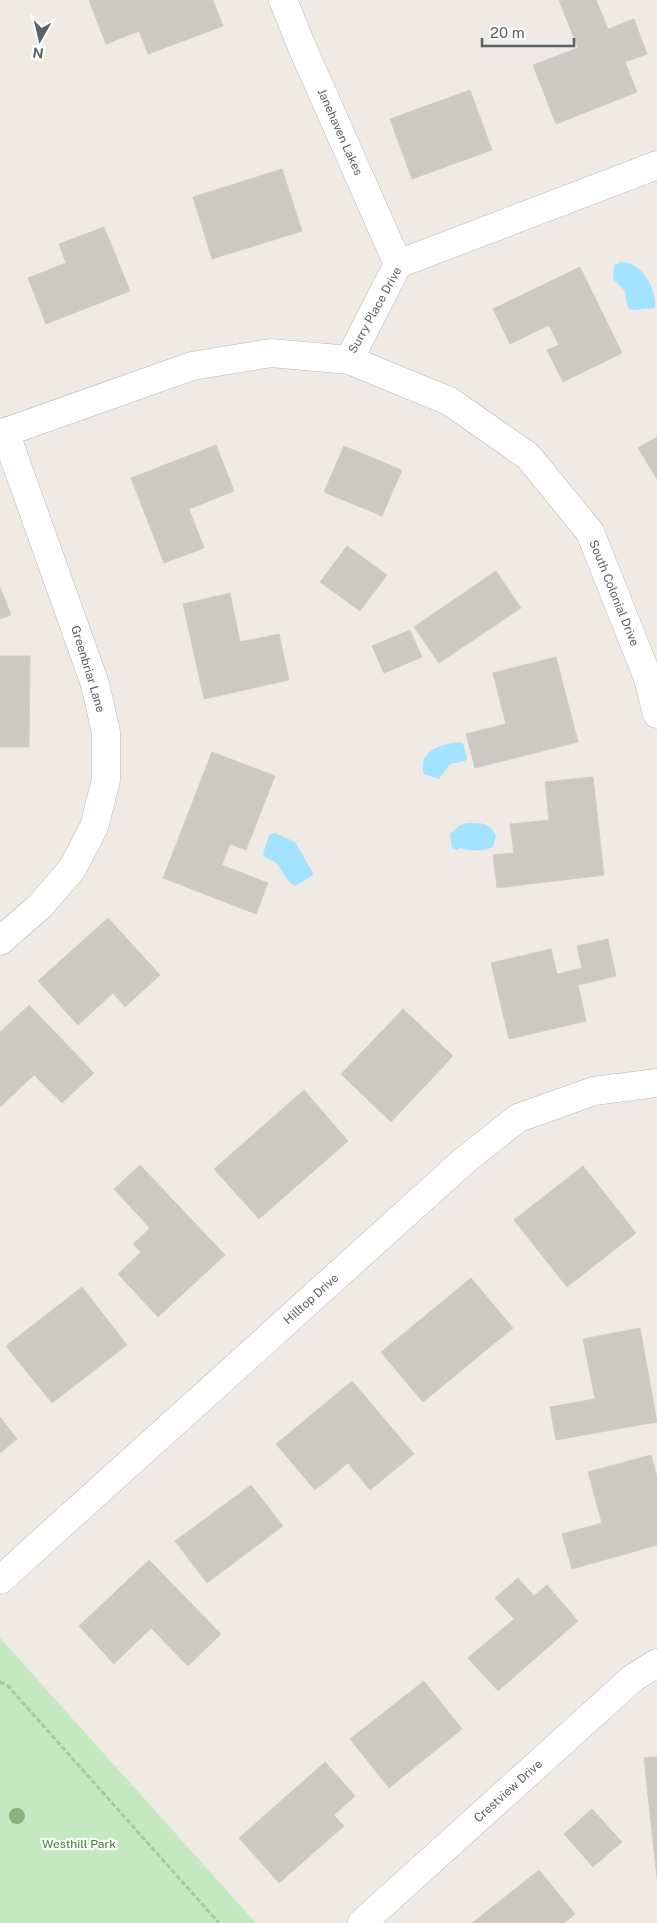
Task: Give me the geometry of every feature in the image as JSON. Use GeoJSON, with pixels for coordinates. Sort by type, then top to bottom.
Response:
{"type":"FeatureCollection","features":[{"type":"Feature","properties":{"kind":"street","name":"Janehaven Lakes"},"geometry":{"type":"LineString","coordinates":[[283,0],[398,264]]}},
{"type":"Feature","properties":{"kind":"street","name":"Surry Place Drive"},"geometry":{"type":"LineString","coordinates":[[2,433],[192,366],[271,353],[348,360],[398,264],[657,166]]}},
{"type":"Feature","properties":{"kind":"street","name":"South Colonial Drive"},"geometry":{"type":"LineString","coordinates":[[348,360],[449,400],[528,456],[590,532],[648,678],[657,714]]}},
{"type":"Feature","properties":{"kind":"street","name":"Greenbriar Lane"},"geometry":{"type":"LineString","coordinates":[[0,940],[40,906],[72,869],[94,827],[106,780],[106,732],[95,684],[2,433]]}},
{"type":"Feature","properties":{"kind":"street","name":"Hilltop Drive"},"geometry":{"type":"LineString","coordinates":[[0,1580],[458,1167],[518,1118],[594,1091],[657,1083]]}},
{"type":"Feature","properties":{"kind":"street","name":"Crestview Drive"},"geometry":{"type":"LineString","coordinates":[[362,1923],[633,1678],[657,1664]]}},
{"type":"Feature","properties":{"kind":"path"},"geometry":{"type":"LineString","coordinates":[[0,1682],[7,1685],[219,1923]]}},
{"type":"Feature","properties":{"kind":"green space","name":"Westhill Park"},"geometry":{"type":"Polygon","coordinates":[[[0,1638],[256,1923],[0,1923],[0,1638]]]}},
{"type":"Feature","properties":{"kind":"water"},"geometry":{"type":"Polygon","coordinates":[[[621,262],[635,266],[646,277],[653,292],[655,308],[629,309],[625,291],[613,279],[614,265],[621,262]]]}},
{"type":"Feature","properties":{"kind":"water"},"geometry":{"type":"Polygon","coordinates":[[[458,742],[463,743],[467,758],[465,761],[450,764],[439,779],[424,774],[423,766],[427,755],[437,747],[458,742]]]}},
{"type":"Feature","properties":{"kind":"water"},"geometry":{"type":"Polygon","coordinates":[[[466,823],[480,823],[491,828],[496,836],[493,847],[484,850],[460,848],[458,850],[452,848],[450,834],[466,823]]]}},
{"type":"Feature","properties":{"kind":"water"},"geometry":{"type":"Polygon","coordinates":[[[275,833],[295,842],[312,871],[313,875],[295,886],[289,882],[276,863],[263,854],[269,835],[275,833]]]}},
{"type":"Feature","properties":{"kind":"building"},"geometry":{"type":"Polygon","coordinates":[[[89,0],[213,0],[223,26],[148,54],[139,31],[106,44],[89,0]]]}},
{"type":"Feature","properties":{"kind":"building"},"geometry":{"type":"Polygon","coordinates":[[[559,0],[596,0],[608,29],[634,19],[647,54],[625,62],[637,92],[556,124],[533,65],[578,48],[559,0]]]}},
{"type":"Feature","properties":{"kind":"building"},"geometry":{"type":"Polygon","coordinates":[[[470,90],[492,150],[412,179],[390,119],[470,90]]]}},
{"type":"Feature","properties":{"kind":"building"},"geometry":{"type":"Polygon","coordinates":[[[282,169],[302,231],[212,259],[193,197],[282,169]]]}},
{"type":"Feature","properties":{"kind":"building"},"geometry":{"type":"Polygon","coordinates":[[[104,227],[130,291],[46,324],[28,278],[66,263],[59,244],[104,227]]]}},
{"type":"Feature","properties":{"kind":"building"},"geometry":{"type":"Polygon","coordinates":[[[580,267],[622,353],[563,382],[547,350],[559,345],[549,325],[510,344],[493,309],[580,267]]]}},
{"type":"Feature","properties":{"kind":"building"},"geometry":{"type":"Polygon","coordinates":[[[657,437],[657,479],[638,448],[657,437]]]}},
{"type":"Feature","properties":{"kind":"building"},"geometry":{"type":"Polygon","coordinates":[[[216,445],[234,491],[189,509],[204,548],[164,563],[131,478],[216,445]]]}},
{"type":"Feature","properties":{"kind":"building"},"geometry":{"type":"Polygon","coordinates":[[[344,446],[402,470],[382,516],[324,492],[344,446]]]}},
{"type":"Feature","properties":{"kind":"building"},"geometry":{"type":"Polygon","coordinates":[[[347,546],[387,575],[360,611],[320,582],[347,546]]]}},
{"type":"Feature","properties":{"kind":"building"},"geometry":{"type":"Polygon","coordinates":[[[496,571],[521,608],[439,663],[414,627],[496,571]]]}},
{"type":"Feature","properties":{"kind":"building"},"geometry":{"type":"Polygon","coordinates":[[[0,587],[11,615],[0,619],[0,587]]]}},
{"type":"Feature","properties":{"kind":"building"},"geometry":{"type":"Polygon","coordinates":[[[230,593],[240,642],[279,634],[289,680],[204,699],[183,604],[230,593]]]}},
{"type":"Feature","properties":{"kind":"building"},"geometry":{"type":"Polygon","coordinates":[[[410,630],[422,657],[384,673],[372,646],[410,630]]]}},
{"type":"Feature","properties":{"kind":"building"},"geometry":{"type":"Polygon","coordinates":[[[0,656],[30,656],[29,747],[0,747],[0,656]]]}},
{"type":"Feature","properties":{"kind":"building"},"geometry":{"type":"Polygon","coordinates":[[[556,657],[578,742],[475,768],[466,734],[506,724],[493,673],[556,657]]]}},
{"type":"Feature","properties":{"kind":"building"},"geometry":{"type":"Polygon","coordinates":[[[212,752],[275,776],[246,850],[230,844],[222,865],[268,883],[256,914],[163,878],[212,752]]]}},
{"type":"Feature","properties":{"kind":"building"},"geometry":{"type":"Polygon","coordinates":[[[593,777],[604,875],[497,888],[493,855],[514,853],[510,824],[549,820],[545,782],[593,777]]]}},
{"type":"Feature","properties":{"kind":"building"},"geometry":{"type":"Polygon","coordinates":[[[108,918],[160,975],[125,1007],[113,993],[78,1025],[38,981],[108,918]]]}},
{"type":"Feature","properties":{"kind":"building"},"geometry":{"type":"Polygon","coordinates":[[[608,939],[616,976],[578,985],[586,1021],[509,1039],[491,963],[551,949],[557,974],[582,968],[577,946],[608,939]]]}},
{"type":"Feature","properties":{"kind":"building"},"geometry":{"type":"Polygon","coordinates":[[[29,1005],[94,1073],[62,1103],[34,1075],[0,1107],[0,1032],[29,1005]]]}},
{"type":"Feature","properties":{"kind":"building"},"geometry":{"type":"Polygon","coordinates":[[[403,1009],[453,1056],[391,1122],[341,1074],[403,1009]]]}},
{"type":"Feature","properties":{"kind":"building"},"geometry":{"type":"Polygon","coordinates":[[[304,1090],[348,1141],[259,1219],[214,1169],[304,1090]]]}},
{"type":"Feature","properties":{"kind":"building"},"geometry":{"type":"Polygon","coordinates":[[[140,1165],[225,1255],[158,1317],[118,1274],[141,1252],[133,1244],[150,1228],[114,1189],[140,1165]]]}},
{"type":"Feature","properties":{"kind":"building"},"geometry":{"type":"Polygon","coordinates":[[[583,1166],[636,1233],[567,1287],[514,1220],[583,1166]]]}},
{"type":"Feature","properties":{"kind":"building"},"geometry":{"type":"Polygon","coordinates":[[[471,1278],[513,1328],[423,1402],[381,1352],[471,1278]]]}},
{"type":"Feature","properties":{"kind":"building"},"geometry":{"type":"Polygon","coordinates":[[[82,1287],[127,1345],[52,1403],[6,1346],[82,1287]]]}},
{"type":"Feature","properties":{"kind":"building"},"geometry":{"type":"Polygon","coordinates":[[[640,1328],[657,1422],[556,1440],[550,1407],[595,1399],[583,1339],[640,1328]]]}},
{"type":"Feature","properties":{"kind":"building"},"geometry":{"type":"Polygon","coordinates":[[[352,1381],[414,1454],[370,1490],[348,1463],[315,1490],[276,1444],[352,1381]]]}},
{"type":"Feature","properties":{"kind":"building"},"geometry":{"type":"Polygon","coordinates":[[[0,1417],[17,1439],[0,1453],[0,1417]]]}},
{"type":"Feature","properties":{"kind":"building"},"geometry":{"type":"Polygon","coordinates":[[[651,1455],[657,1477],[657,1545],[572,1569],[562,1534],[602,1523],[588,1472],[651,1455]]]}},
{"type":"Feature","properties":{"kind":"building"},"geometry":{"type":"Polygon","coordinates":[[[251,1485],[283,1526],[207,1583],[175,1541],[251,1485]]]}},
{"type":"Feature","properties":{"kind":"building"},"geometry":{"type":"Polygon","coordinates":[[[149,1560],[221,1634],[188,1666],[151,1628],[114,1664],[79,1626],[149,1560]]]}},
{"type":"Feature","properties":{"kind":"building"},"geometry":{"type":"Polygon","coordinates":[[[518,1578],[534,1596],[547,1585],[578,1621],[498,1691],[468,1658],[514,1619],[495,1598],[518,1578]]]}},
{"type":"Feature","properties":{"kind":"building"},"geometry":{"type":"Polygon","coordinates":[[[424,1681],[462,1729],[389,1788],[350,1739],[424,1681]]]}},
{"type":"Feature","properties":{"kind":"building"},"geometry":{"type":"Polygon","coordinates":[[[657,1757],[657,1878],[644,1758],[657,1757]]]}},
{"type":"Feature","properties":{"kind":"building"},"geometry":{"type":"Polygon","coordinates":[[[325,1762],[355,1796],[334,1815],[344,1826],[279,1883],[239,1838],[325,1762]]]}},
{"type":"Feature","properties":{"kind":"building"},"geometry":{"type":"Polygon","coordinates":[[[592,1809],[622,1842],[593,1867],[564,1834],[592,1809]]]}},
{"type":"Feature","properties":{"kind":"building"},"geometry":{"type":"Polygon","coordinates":[[[539,1870],[575,1914],[564,1923],[472,1923],[539,1870]]]}}]}
